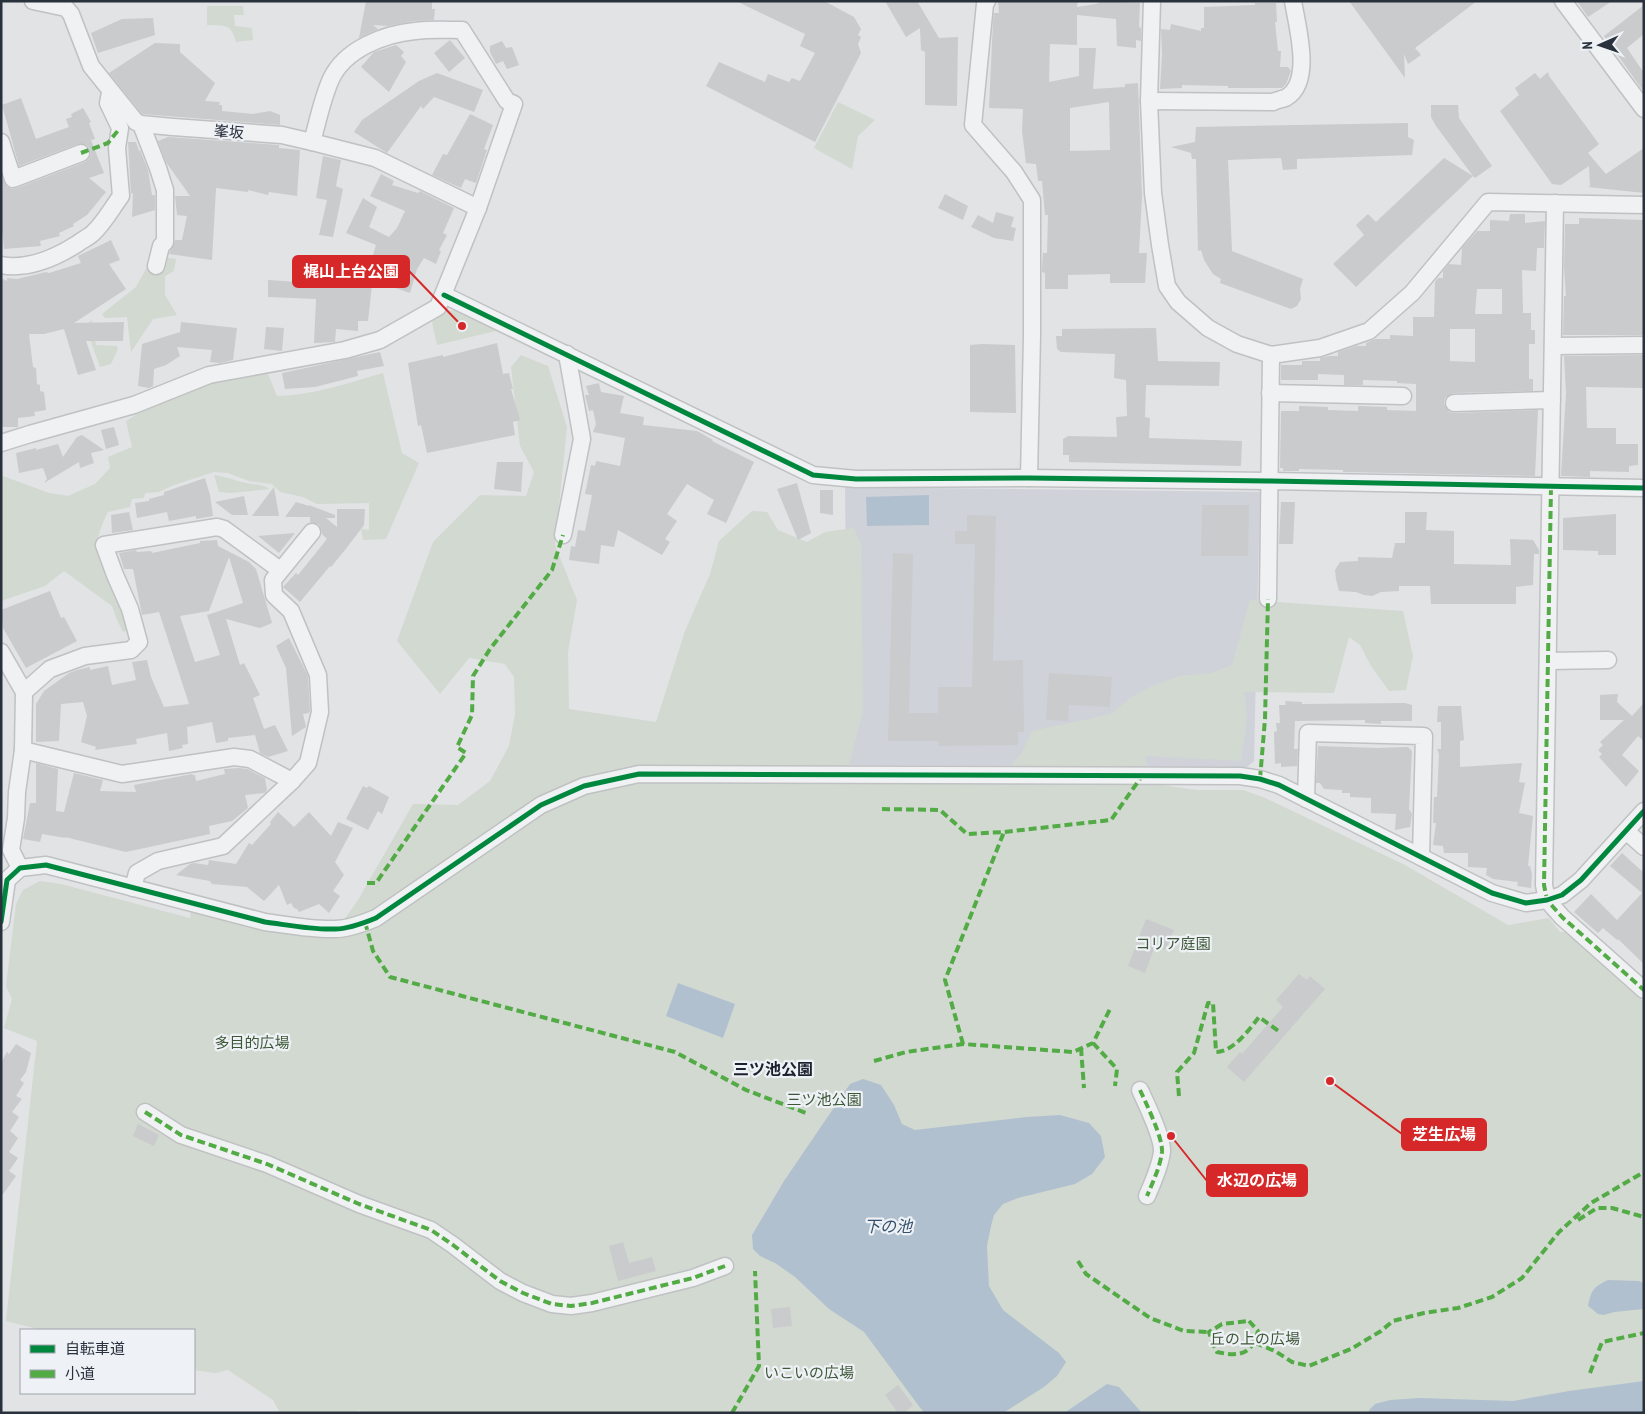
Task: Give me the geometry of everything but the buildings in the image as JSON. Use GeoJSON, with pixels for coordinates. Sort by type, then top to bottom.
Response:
{"type":"FeatureCollection","features":[{"type":"Feature","properties":{"kind":"street"},"geometry":{"type":"LineString","coordinates":[[33,1],[66,8],[71,14],[91,66],[110,92],[136,122],[141,124],[165,190],[165,242],[161,246],[156,266]]}},
{"type":"Feature","properties":{"kind":"street"},"geometry":{"type":"LineString","coordinates":[[987,1],[985,4],[974,125],[1014,172],[1032,200],[1030,478]]}},
{"type":"Feature","properties":{"kind":"street"},"geometry":{"type":"LineString","coordinates":[[1152,1],[1149,101],[1153,193],[1167,286],[1178,302],[1208,328],[1237,344],[1271,355],[1320,348],[1368,332],[1412,293],[1488,202],[1644,205]]}},
{"type":"Feature","properties":{"kind":"street"},"geometry":{"type":"LineString","coordinates":[[1149,101],[1273,102],[1288,97],[1300,80],[1302,55],[1293,1]]}},
{"type":"Feature","properties":{"kind":"street"},"geometry":{"type":"LineString","coordinates":[[1563,1],[1644,109]]}},
{"type":"Feature","properties":{"kind":"street"},"geometry":{"type":"LineString","coordinates":[[1,443],[134,405],[209,375],[345,350],[380,340],[438,307],[478,208],[514,104],[507,101],[462,30],[416,31],[396,34],[350,55],[343,61],[331,78],[312,142]]}},
{"type":"Feature","properties":{"kind":"street"},"geometry":{"type":"LineString","coordinates":[[1,265],[12,267],[29,265],[68,249],[93,234],[121,196],[117,148],[120,128],[108,103],[110,92]]}},
{"type":"Feature","properties":{"kind":"street","name":"峯坂"},"geometry":{"type":"LineString","coordinates":[[141,124],[282,135],[312,142],[375,158],[478,208]]}},
{"type":"Feature","properties":{"kind":"street"},"geometry":{"type":"LineString","coordinates":[[1,142],[13,179],[81,153]]}},
{"type":"Feature","properties":{"kind":"street"},"geometry":{"type":"LineString","coordinates":[[1554,203],[1544,885],[1547,900],[1562,917],[1644,990]]}},
{"type":"Feature","properties":{"kind":"street"},"geometry":{"type":"LineString","coordinates":[[444,295],[813,475],[856,479],[1268,480],[1644,488]]}},
{"type":"Feature","properties":{"kind":"street"},"geometry":{"type":"LineString","coordinates":[[1552,346],[1644,345]]}},
{"type":"Feature","properties":{"kind":"street"},"geometry":{"type":"LineString","coordinates":[[563,535],[582,439],[567,354]]}},
{"type":"Feature","properties":{"kind":"street"},"geometry":{"type":"LineString","coordinates":[[1268,599],[1271,355]]}},
{"type":"Feature","properties":{"kind":"street"},"geometry":{"type":"LineString","coordinates":[[1270,393],[1403,396]]}},
{"type":"Feature","properties":{"kind":"street"},"geometry":{"type":"LineString","coordinates":[[1454,403],[1552,400]]}},
{"type":"Feature","properties":{"kind":"street"},"geometry":{"type":"LineString","coordinates":[[24,692],[50,669],[86,656],[131,650],[139,642],[130,609],[104,545],[217,527],[224,529],[280,570]]}},
{"type":"Feature","properties":{"kind":"street"},"geometry":{"type":"LineString","coordinates":[[133,888],[137,873],[158,861],[223,846],[292,781],[308,763],[320,712],[318,675],[291,611],[274,595],[273,580],[312,532]]}},
{"type":"Feature","properties":{"kind":"street"},"geometry":{"type":"LineString","coordinates":[[1,653],[24,692],[24,750],[16,792],[16,818],[6,848],[20,868]]}},
{"type":"Feature","properties":{"kind":"street"},"geometry":{"type":"LineString","coordinates":[[1548,661],[1608,660]]}},
{"type":"Feature","properties":{"kind":"street"},"geometry":{"type":"LineString","coordinates":[[1306,799],[1308,733],[1424,736],[1421,857]]}},
{"type":"Feature","properties":{"kind":"street"},"geometry":{"type":"LineString","coordinates":[[24,750],[122,774],[234,757],[250,759],[292,781]]}},
{"type":"Feature","properties":{"kind":"street"},"geometry":{"type":"LineString","coordinates":[[1,922],[7,880],[20,868],[46,865],[265,922],[300,927],[336,929],[376,918],[541,805],[584,786],[639,774],[1240,776],[1260,779],[1279,785],[1492,893],[1526,903],[1547,900],[1562,895],[1581,880],[1644,811]]}},
{"type":"Feature","properties":{"kind":"street"},"geometry":{"type":"LineString","coordinates":[[1626,831],[1644,848]]}},
{"type":"Feature","properties":{"kind":"street"},"geometry":{"type":"LineString","coordinates":[[1140,1090],[1154,1122],[1162,1150],[1158,1171],[1147,1196]]}},
{"type":"Feature","properties":{"kind":"street"},"geometry":{"type":"LineString","coordinates":[[144,1112],[181,1135],[268,1164],[359,1204],[431,1230],[454,1244],[500,1281],[552,1304],[571,1306],[592,1303],[693,1278],[725,1266]]}},
{"type":"Feature","properties":{"kind":"shaded area"},"geometry":{"type":"Polygon","coordinates":[[[845,487],[1260,492],[1254,761],[1247,767],[848,765],[845,487]]]}},
{"type":"Feature","properties":{"kind":"green space"},"geometry":{"type":"Polygon","coordinates":[[[207,6],[243,6],[244,15],[234,15],[235,26],[252,28],[253,40],[236,42],[232,31],[226,27],[207,25],[207,6]]]}},
{"type":"Feature","properties":{"kind":"green space"},"geometry":{"type":"Polygon","coordinates":[[[838,102],[875,120],[858,136],[852,169],[814,148],[838,102]]]}},
{"type":"Feature","properties":{"kind":"green space"},"geometry":{"type":"Polygon","coordinates":[[[163,257],[176,259],[174,271],[165,276],[165,295],[177,315],[153,319],[131,352],[127,317],[105,318],[102,314],[136,287],[147,267],[160,271],[163,257]]]}},
{"type":"Feature","properties":{"kind":"green space"},"geometry":{"type":"Polygon","coordinates":[[[460,310],[500,330],[437,345],[432,322],[447,311],[460,310]]]}},
{"type":"Feature","properties":{"kind":"green space"},"geometry":{"type":"Polygon","coordinates":[[[92,320],[96,345],[117,346],[118,349],[111,364],[100,367],[85,325],[92,320]]]}},
{"type":"Feature","properties":{"kind":"green space","name":"三ツ池公園"},"geometry":{"type":"Polygon","coordinates":[[[521,355],[548,366],[567,427],[555,545],[577,600],[568,652],[569,709],[656,722],[685,631],[710,574],[719,541],[752,511],[767,512],[778,530],[807,542],[825,532],[854,528],[861,545],[863,711],[844,784],[996,784],[1022,752],[1032,731],[1111,714],[1130,698],[1152,686],[1179,676],[1211,673],[1232,665],[1250,600],[1403,611],[1413,656],[1406,690],[1389,691],[1371,666],[1360,645],[1349,637],[1334,693],[1244,692],[1247,717],[1241,761],[1146,756],[1149,783],[1196,790],[1243,790],[1263,797],[1405,865],[1508,925],[1549,918],[1560,932],[1566,932],[1644,1002],[1644,1413],[363,1413],[359,1410],[354,1413],[280,1413],[273,1400],[228,1370],[215,1373],[195,1370],[195,1329],[38,1329],[6,1321],[37,1041],[4,1028],[12,999],[6,986],[16,904],[23,890],[40,881],[61,884],[190,918],[191,912],[265,929],[334,934],[358,900],[413,804],[458,805],[490,781],[509,746],[515,714],[514,677],[505,664],[469,658],[440,694],[397,641],[433,542],[480,495],[526,496],[534,472],[520,446],[511,367],[521,355]]]}},
{"type":"Feature","properties":{"kind":"green space"},"geometry":{"type":"Polygon","coordinates":[[[383,373],[402,453],[419,463],[386,539],[363,540],[361,529],[369,530],[369,503],[317,504],[303,497],[280,492],[272,484],[249,481],[228,473],[214,472],[159,492],[145,493],[144,498],[132,499],[130,507],[108,512],[101,528],[98,551],[100,560],[123,602],[128,630],[123,632],[112,606],[64,571],[45,586],[1,601],[1,469],[3,476],[49,493],[68,496],[95,484],[110,468],[108,457],[132,447],[126,421],[165,397],[197,384],[268,374],[277,396],[318,391],[383,373]]]}},
{"type":"Feature","properties":{"kind":"green space"},"geometry":{"type":"Polygon","coordinates":[[[214,475],[261,485],[270,489],[230,493],[219,492],[214,475]]]}},
{"type":"Feature","properties":{"kind":"water"},"geometry":{"type":"Polygon","coordinates":[[[929,495],[929,525],[867,526],[866,497],[929,495]]]}},
{"type":"Feature","properties":{"kind":"water"},"geometry":{"type":"Polygon","coordinates":[[[678,983],[735,1004],[723,1038],[666,1016],[678,983]]]}},
{"type":"Feature","properties":{"kind":"water","name":"下の池"},"geometry":{"type":"Polygon","coordinates":[[[863,1079],[881,1085],[894,1105],[902,1124],[915,1130],[1026,1117],[1060,1115],[1089,1123],[1101,1136],[1105,1157],[1092,1174],[1075,1184],[1018,1198],[1003,1204],[994,1215],[987,1246],[989,1286],[1003,1310],[1059,1353],[1066,1362],[1057,1376],[1044,1387],[1003,1413],[924,1413],[864,1332],[829,1309],[795,1277],[775,1263],[760,1256],[753,1249],[752,1235],[784,1181],[850,1084],[863,1079]]]}},
{"type":"Feature","properties":{"kind":"water"},"geometry":{"type":"Polygon","coordinates":[[[1608,1280],[1639,1281],[1643,1283],[1644,1309],[1604,1315],[1598,1314],[1588,1306],[1594,1290],[1608,1280]]]}},
{"type":"Feature","properties":{"kind":"water"},"geometry":{"type":"Polygon","coordinates":[[[1644,1381],[1644,1413],[1369,1413],[1369,1410],[1375,1404],[1390,1400],[1420,1398],[1513,1401],[1644,1381]]]}},
{"type":"Feature","properties":{"kind":"water"},"geometry":{"type":"Polygon","coordinates":[[[1107,1384],[1119,1387],[1142,1413],[1064,1413],[1107,1384]]]}},
{"type":"Feature","properties":{"kind":"marked path"},"geometry":{"type":"LineString","coordinates":[[81,153],[108,143],[120,128]]}},
{"type":"Feature","properties":{"kind":"marked path"},"geometry":{"type":"LineString","coordinates":[[1551,487],[1544,885],[1547,900],[1562,917],[1644,990]]}},
{"type":"Feature","properties":{"kind":"marked path"},"geometry":{"type":"LineString","coordinates":[[367,883],[376,883],[466,753],[457,747],[472,715],[473,676],[490,649],[552,570],[563,535]]}},
{"type":"Feature","properties":{"kind":"marked path"},"geometry":{"type":"LineString","coordinates":[[1260,779],[1265,719],[1268,599]]}},
{"type":"Feature","properties":{"kind":"marked path"},"geometry":{"type":"LineString","coordinates":[[882,809],[940,810],[967,834],[1004,832],[1111,820],[1142,776]]}},
{"type":"Feature","properties":{"kind":"marked path"},"geometry":{"type":"LineString","coordinates":[[963,1044],[945,980],[1004,832]]}},
{"type":"Feature","properties":{"kind":"marked path"},"geometry":{"type":"LineString","coordinates":[[365,922],[373,951],[390,977],[675,1052],[746,1090],[806,1113]]}},
{"type":"Feature","properties":{"kind":"marked path"},"geometry":{"type":"LineString","coordinates":[[1179,1096],[1177,1072],[1194,1053],[1208,1003],[1213,1003],[1216,1052],[1222,1051],[1234,1044],[1259,1017],[1280,1032]]}},
{"type":"Feature","properties":{"kind":"marked path"},"geometry":{"type":"LineString","coordinates":[[874,1061],[906,1052],[963,1044],[1073,1052],[1093,1043],[1111,1007]]}},
{"type":"Feature","properties":{"kind":"marked path"},"geometry":{"type":"LineString","coordinates":[[1093,1043],[1117,1069],[1115,1086]]}},
{"type":"Feature","properties":{"kind":"marked path"},"geometry":{"type":"LineString","coordinates":[[1081,1048],[1084,1088]]}},
{"type":"Feature","properties":{"kind":"marked path"},"geometry":{"type":"LineString","coordinates":[[1140,1090],[1162,1146],[1158,1169],[1147,1196]]}},
{"type":"Feature","properties":{"kind":"marked path"},"geometry":{"type":"LineString","coordinates":[[145,1112],[181,1135],[267,1164],[359,1204],[431,1230],[500,1281],[523,1293],[552,1304],[571,1306],[592,1303],[693,1278],[725,1266]]}},
{"type":"Feature","properties":{"kind":"marked path"},"geometry":{"type":"LineString","coordinates":[[1255,1343],[1275,1351],[1292,1362],[1309,1366],[1351,1349],[1381,1331],[1393,1321],[1424,1313],[1458,1308],[1492,1297],[1522,1278],[1559,1232],[1591,1203],[1644,1172]]}},
{"type":"Feature","properties":{"kind":"marked path"},"geometry":{"type":"LineString","coordinates":[[1578,1220],[1597,1208],[1612,1208],[1644,1217]]}},
{"type":"Feature","properties":{"kind":"marked path"},"geometry":{"type":"LineString","coordinates":[[1078,1261],[1086,1274],[1150,1318],[1184,1331],[1209,1332]]}},
{"type":"Feature","properties":{"kind":"marked path"},"geometry":{"type":"LineString","coordinates":[[732,1413],[759,1366],[755,1271]]}},
{"type":"Feature","properties":{"kind":"marked path"},"geometry":{"type":"LineString","coordinates":[[1249,1321],[1258,1331],[1248,1350],[1238,1354],[1217,1352],[1209,1332],[1222,1324],[1249,1321]]}},
{"type":"Feature","properties":{"kind":"marked path"},"geometry":{"type":"LineString","coordinates":[[1590,1373],[1602,1342],[1644,1333]]}},
{"type":"Feature","properties":{"kind":"cycle path"},"geometry":{"type":"LineString","coordinates":[[444,295],[813,475],[856,479],[1029,478],[1644,488]]}},
{"type":"Feature","properties":{"kind":"cycle path"},"geometry":{"type":"LineString","coordinates":[[1,922],[7,880],[20,868],[46,865],[265,922],[318,929],[351,927],[376,918],[541,805],[584,786],[639,774],[1240,776],[1260,779],[1279,785],[1492,893],[1526,903],[1547,900],[1562,895],[1581,880],[1644,811]]}},
{"type":"Feature","properties":{"kind":"place","name":"梶山上台公園"},"geometry":{"type":"Point","coordinates":[462,326]}},
{"type":"Feature","properties":{"kind":"place","name":"芝生広場"},"geometry":{"type":"Point","coordinates":[1330,1081]}},
{"type":"Feature","properties":{"kind":"place","name":"水辺の広場"},"geometry":{"type":"Point","coordinates":[1171,1136]}},
{"type":"Feature","properties":{"kind":"district","name":"三ツ池公園"},"geometry":{"type":"Point","coordinates":[773,1069]}},
{"type":"Feature","properties":{"kind":"park label","name":"コリア庭園"},"geometry":{"type":"Point","coordinates":[1173,944]}},
{"type":"Feature","properties":{"kind":"park label","name":"多目的広場"},"geometry":{"type":"Point","coordinates":[252,1043]}},
{"type":"Feature","properties":{"kind":"park label","name":"丘の上の広場"},"geometry":{"type":"Point","coordinates":[1255,1339]}},
{"type":"Feature","properties":{"kind":"park label","name":"いこいの広場"},"geometry":{"type":"Point","coordinates":[809,1373]}}]}
